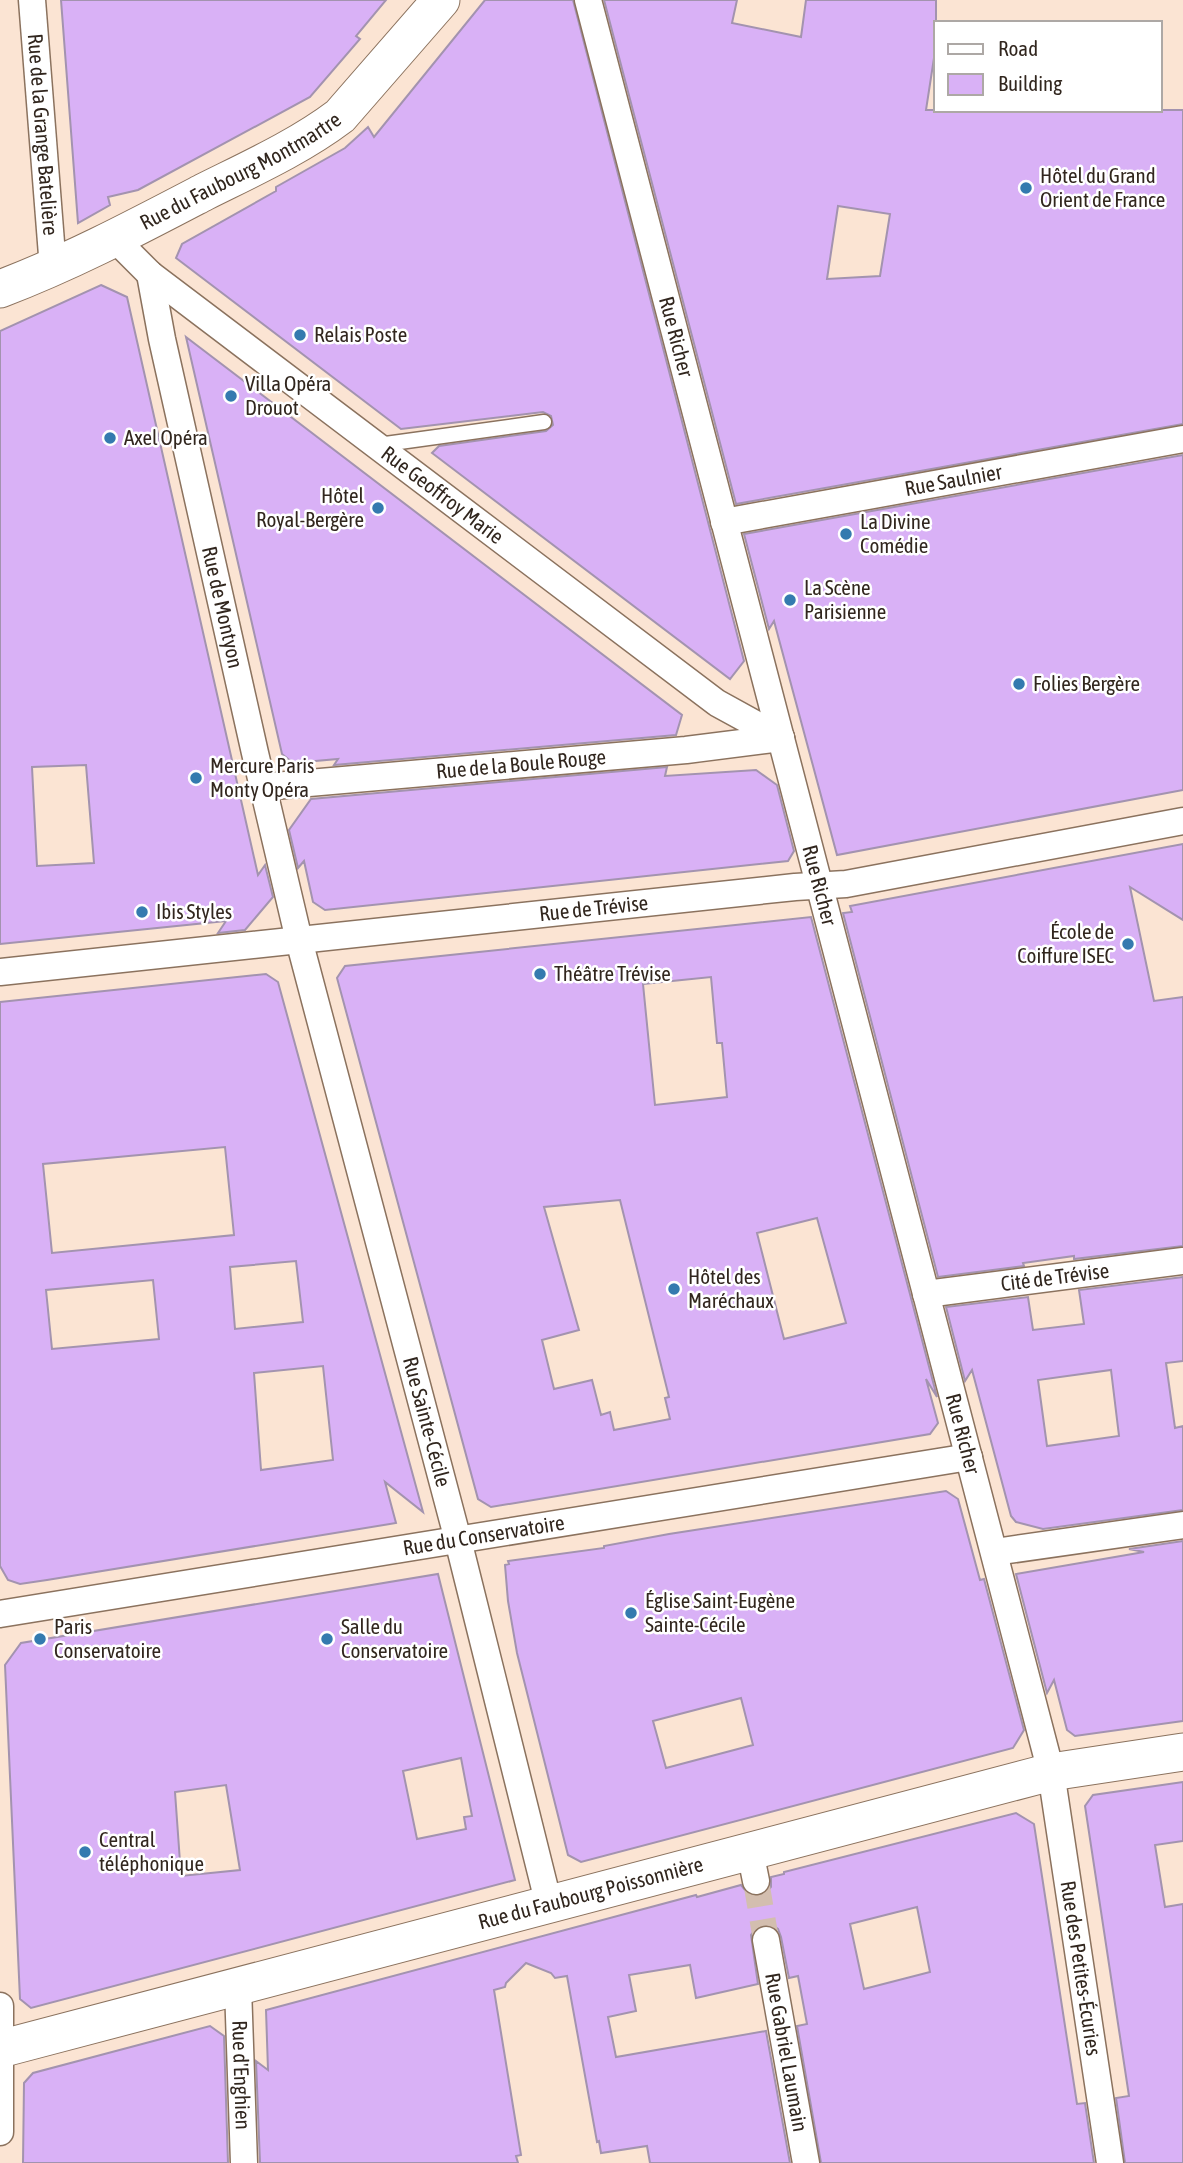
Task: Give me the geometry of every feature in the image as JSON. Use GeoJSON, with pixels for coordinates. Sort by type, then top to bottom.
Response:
{"type":"FeatureCollection","features":[{"type":"Feature","properties":{"kind":"street","name":"Rue de la Grange Batelière"},"geometry":{"type":"LineString","coordinates":[[32,0],[53,268]]}},
{"type":"Feature","properties":{"kind":"street","name":"Rue du Faubourg Montmartre"},"geometry":{"type":"LineString","coordinates":[[0,289],[115,239],[326,127],[340,116],[441,0]]}},
{"type":"Feature","properties":{"kind":"street","name":"Rue Richer"},"geometry":{"type":"LineString","coordinates":[[588,0],[1051,1772]]}},
{"type":"Feature","properties":{"kind":"street","name":"Rue Geoffroy Marie"},"geometry":{"type":"LineString","coordinates":[[115,239],[150,274],[717,704],[781,738]]}},
{"type":"Feature","properties":{"kind":"street","name":"Rue de Montyon"},"geometry":{"type":"LineString","coordinates":[[150,274],[162,339],[299,940]]}},
{"type":"Feature","properties":{"kind":"street","name":"Rue Saulnier"},"geometry":{"type":"LineString","coordinates":[[724,522],[1183,439]]}},
{"type":"Feature","properties":{"kind":"street","name":"Rue de la Boule Rouge"},"geometry":{"type":"LineString","coordinates":[[263,787],[686,750],[781,738]]}},
{"type":"Feature","properties":{"kind":"street","name":"Rue de Trévise"},"geometry":{"type":"LineString","coordinates":[[0,972],[846,884],[1183,821]]}},
{"type":"Feature","properties":{"kind":"street","name":"Rue Sainte-Cécile"},"geometry":{"type":"LineString","coordinates":[[299,940],[458,1540],[549,1905]]}},
{"type":"Feature","properties":{"kind":"street","name":"Cité de Trévise"},"geometry":{"type":"LineString","coordinates":[[926,1294],[1183,1261]]}},
{"type":"Feature","properties":{"kind":"street","name":"Rue du Conservatoire"},"geometry":{"type":"LineString","coordinates":[[0,1614],[969,1457]]}},
{"type":"Feature","properties":{"kind":"street"},"geometry":{"type":"LineString","coordinates":[[995,1552],[1183,1525]]}},
{"type":"Feature","properties":{"kind":"street","name":"Rue du Faubourg Poissonnière"},"geometry":{"type":"LineString","coordinates":[[1,2049],[549,1905],[753,1866],[1051,1772],[1183,1752]]}},
{"type":"Feature","properties":{"kind":"street","name":"Rue des Petites-Écuries"},"geometry":{"type":"LineString","coordinates":[[1051,1772],[1110,2163]]}},
{"type":"Feature","properties":{"kind":"street","name":"Rue Gabriel Laumain"},"geometry":{"type":"LineString","coordinates":[[766,1940],[806,2163]]}},
{"type":"Feature","properties":{"kind":"street","name":"Rue d'Enghien"},"geometry":{"type":"LineString","coordinates":[[238,1987],[244,2163]]}},
{"type":"Feature","properties":{"kind":"street"},"geometry":{"type":"LineString","coordinates":[[0,2006],[0,2132]]}},
{"type":"Feature","properties":{"kind":"lane"},"geometry":{"type":"LineString","coordinates":[[377,445],[544,422]]}},
{"type":"Feature","properties":{"kind":"building"},"geometry":{"type":"Polygon","coordinates":[[[61,0],[386,0],[356,36],[360,39],[310,97],[138,190],[108,197],[110,205],[78,223],[61,0]]]}},
{"type":"Feature","properties":{"kind":"building"},"geometry":{"type":"Polygon","coordinates":[[[485,0],[573,0],[744,661],[730,679],[432,453],[439,446],[546,431],[553,425],[551,416],[543,412],[401,429],[176,258],[182,244],[345,148],[368,127],[374,137],[485,0]]]}},
{"type":"Feature","properties":{"kind":"building"},"geometry":{"type":"Polygon","coordinates":[[[604,0],[737,0],[732,23],[801,37],[806,0],[936,0],[934,58],[926,110],[1183,110],[1183,424],[736,504],[604,0]],[[838,206],[827,279],[880,276],[890,214],[838,206]]]}},
{"type":"Feature","properties":{"kind":"building"},"geometry":{"type":"Polygon","coordinates":[[[101,285],[127,297],[258,875],[265,865],[273,897],[245,930],[218,933],[226,921],[0,944],[0,331],[101,285]],[[86,765],[32,767],[37,866],[94,863],[86,765]]]}},
{"type":"Feature","properties":{"kind":"building"},"geometry":{"type":"Polygon","coordinates":[[[186,337],[682,715],[676,735],[334,765],[338,759],[293,763],[282,754],[186,337]]]}},
{"type":"Feature","properties":{"kind":"building"},"geometry":{"type":"Polygon","coordinates":[[[1183,455],[1183,790],[837,855],[774,621],[769,629],[744,534],[1183,455]]]}},
{"type":"Feature","properties":{"kind":"building"},"geometry":{"type":"Polygon","coordinates":[[[667,767],[665,776],[756,770],[777,785],[794,851],[788,861],[325,910],[313,902],[304,861],[298,868],[289,830],[311,799],[667,767]]]}},
{"type":"Feature","properties":{"kind":"building"},"geometry":{"type":"Polygon","coordinates":[[[1183,844],[1183,920],[1130,887],[1154,1001],[1183,997],[1183,1246],[1074,1259],[1074,1256],[1023,1263],[1024,1266],[938,1277],[843,913],[852,912],[850,906],[1183,844]]]}},
{"type":"Feature","properties":{"kind":"building"},"geometry":{"type":"Polygon","coordinates":[[[811,917],[937,1397],[926,1379],[938,1423],[930,1434],[491,1507],[478,1499],[337,978],[345,966],[811,917]],[[711,977],[643,984],[655,1105],[727,1097],[722,1043],[717,1043],[711,977]],[[620,1200],[544,1207],[579,1330],[542,1340],[554,1389],[592,1380],[601,1415],[610,1412],[614,1430],[670,1419],[665,1398],[669,1397],[620,1200]],[[817,1218],[757,1233],[784,1339],[846,1323],[817,1218]]]}},
{"type":"Feature","properties":{"kind":"building"},"geometry":{"type":"Polygon","coordinates":[[[266,974],[278,982],[423,1512],[385,1482],[396,1523],[20,1584],[8,1580],[0,1566],[0,1002],[266,974]],[[225,1147],[43,1164],[52,1253],[234,1235],[225,1147]],[[296,1261],[230,1267],[235,1329],[303,1322],[296,1261]],[[153,1280],[46,1290],[52,1349],[159,1339],[153,1280]],[[323,1366],[254,1373],[261,1470],[333,1460],[323,1366]]]}},
{"type":"Feature","properties":{"kind":"building"},"geometry":{"type":"Polygon","coordinates":[[[1183,1277],[1183,1361],[1166,1363],[1175,1428],[1183,1426],[1183,1510],[1043,1529],[1016,1522],[1011,1516],[972,1370],[965,1381],[946,1307],[1028,1297],[1033,1330],[1084,1324],[1079,1290],[1183,1277]],[[1111,1370],[1038,1380],[1047,1446],[1119,1436],[1111,1370]]]}},
{"type":"Feature","properties":{"kind":"building"},"geometry":{"type":"Polygon","coordinates":[[[946,1491],[958,1499],[980,1580],[984,1579],[1024,1730],[1013,1748],[581,1862],[568,1855],[517,1653],[505,1565],[509,1564],[508,1561],[604,1548],[669,1534],[946,1491]],[[741,1698],[653,1721],[666,1768],[753,1745],[741,1698]]]}},
{"type":"Feature","properties":{"kind":"building"},"geometry":{"type":"Polygon","coordinates":[[[1183,1541],[1183,1721],[1075,1736],[1067,1730],[1054,1680],[1047,1693],[1016,1574],[1144,1552],[1129,1549],[1183,1541]]]}},
{"type":"Feature","properties":{"kind":"building"},"geometry":{"type":"Polygon","coordinates":[[[438,1574],[515,1880],[31,2008],[20,1999],[5,1665],[21,1643],[438,1574]],[[461,1758],[403,1771],[417,1839],[466,1829],[464,1817],[472,1816],[461,1758]],[[226,1785],[175,1792],[181,1876],[240,1870],[226,1785]]]}},
{"type":"Feature","properties":{"kind":"building"},"geometry":{"type":"Polygon","coordinates":[[[1183,1782],[1183,1841],[1155,1845],[1165,1907],[1183,1904],[1183,2163],[1125,2163],[1116,2098],[1129,2096],[1085,1806],[1093,1795],[1183,1782]]]}},
{"type":"Feature","properties":{"kind":"building"},"geometry":{"type":"Polygon","coordinates":[[[1016,1813],[1034,1824],[1077,2104],[1085,2103],[1094,2163],[821,2163],[797,2026],[807,2024],[798,1976],[789,1978],[778,1929],[764,1924],[756,1928],[751,1935],[758,1984],[696,1998],[690,1965],[629,1975],[636,2011],[608,2017],[616,2057],[766,2031],[790,2163],[650,2163],[647,2146],[601,2153],[567,1976],[555,1978],[551,1973],[526,1963],[505,1987],[494,1990],[521,2155],[516,2156],[518,2163],[260,2163],[256,2061],[268,2070],[266,2010],[696,1895],[697,1897],[741,1885],[750,1896],[760,1896],[771,1887],[771,1877],[1016,1813]],[[917,1907],[850,1924],[864,1989],[930,1972],[917,1907]]]}},
{"type":"Feature","properties":{"kind":"building"},"geometry":{"type":"Polygon","coordinates":[[[210,2026],[224,2036],[228,2163],[23,2163],[24,2083],[33,2073],[210,2026]]]}},
{"type":"Feature","properties":{"kind":"tunnel"},"geometry":{"type":"LineString","coordinates":[[756,1881],[766,1940]]}},
{"type":"Feature","properties":{"kind":"place","name":"Hôtel du Grand Orient de France"},"geometry":{"type":"Point","coordinates":[1026,188]}},
{"type":"Feature","properties":{"kind":"place","name":"Relais Poste"},"geometry":{"type":"Point","coordinates":[300,335]}},
{"type":"Feature","properties":{"kind":"place","name":"Villa Opéra Drouot"},"geometry":{"type":"Point","coordinates":[231,396]}},
{"type":"Feature","properties":{"kind":"place","name":"Axel Opéra"},"geometry":{"type":"Point","coordinates":[110,438]}},
{"type":"Feature","properties":{"kind":"place","name":"Hôtel Royal-Bergère"},"geometry":{"type":"Point","coordinates":[378,508]}},
{"type":"Feature","properties":{"kind":"place","name":"La Divine Comédie"},"geometry":{"type":"Point","coordinates":[846,534]}},
{"type":"Feature","properties":{"kind":"place","name":"La Scène Parisienne"},"geometry":{"type":"Point","coordinates":[790,600]}},
{"type":"Feature","properties":{"kind":"place","name":"Folies Bergère"},"geometry":{"type":"Point","coordinates":[1019,684]}},
{"type":"Feature","properties":{"kind":"place","name":"Mercure Paris Monty Opéra"},"geometry":{"type":"Point","coordinates":[196,778]}},
{"type":"Feature","properties":{"kind":"place","name":"Ibis Styles"},"geometry":{"type":"Point","coordinates":[142,912]}},
{"type":"Feature","properties":{"kind":"place","name":"École de Coiffure ISEC"},"geometry":{"type":"Point","coordinates":[1128,944]}},
{"type":"Feature","properties":{"kind":"place","name":"Théâtre Trévise"},"geometry":{"type":"Point","coordinates":[540,974]}},
{"type":"Feature","properties":{"kind":"place","name":"Hôtel des Maréchaux"},"geometry":{"type":"Point","coordinates":[674,1289]}},
{"type":"Feature","properties":{"kind":"place","name":"Église Saint-Eugène Sainte-Cécile"},"geometry":{"type":"Point","coordinates":[631,1613]}},
{"type":"Feature","properties":{"kind":"place","name":"Paris Conservatoire"},"geometry":{"type":"Point","coordinates":[40,1639]}},
{"type":"Feature","properties":{"kind":"place","name":"Salle du Conservatoire"},"geometry":{"type":"Point","coordinates":[327,1639]}},
{"type":"Feature","properties":{"kind":"place","name":"Central téléphonique"},"geometry":{"type":"Point","coordinates":[85,1852]}}]}
